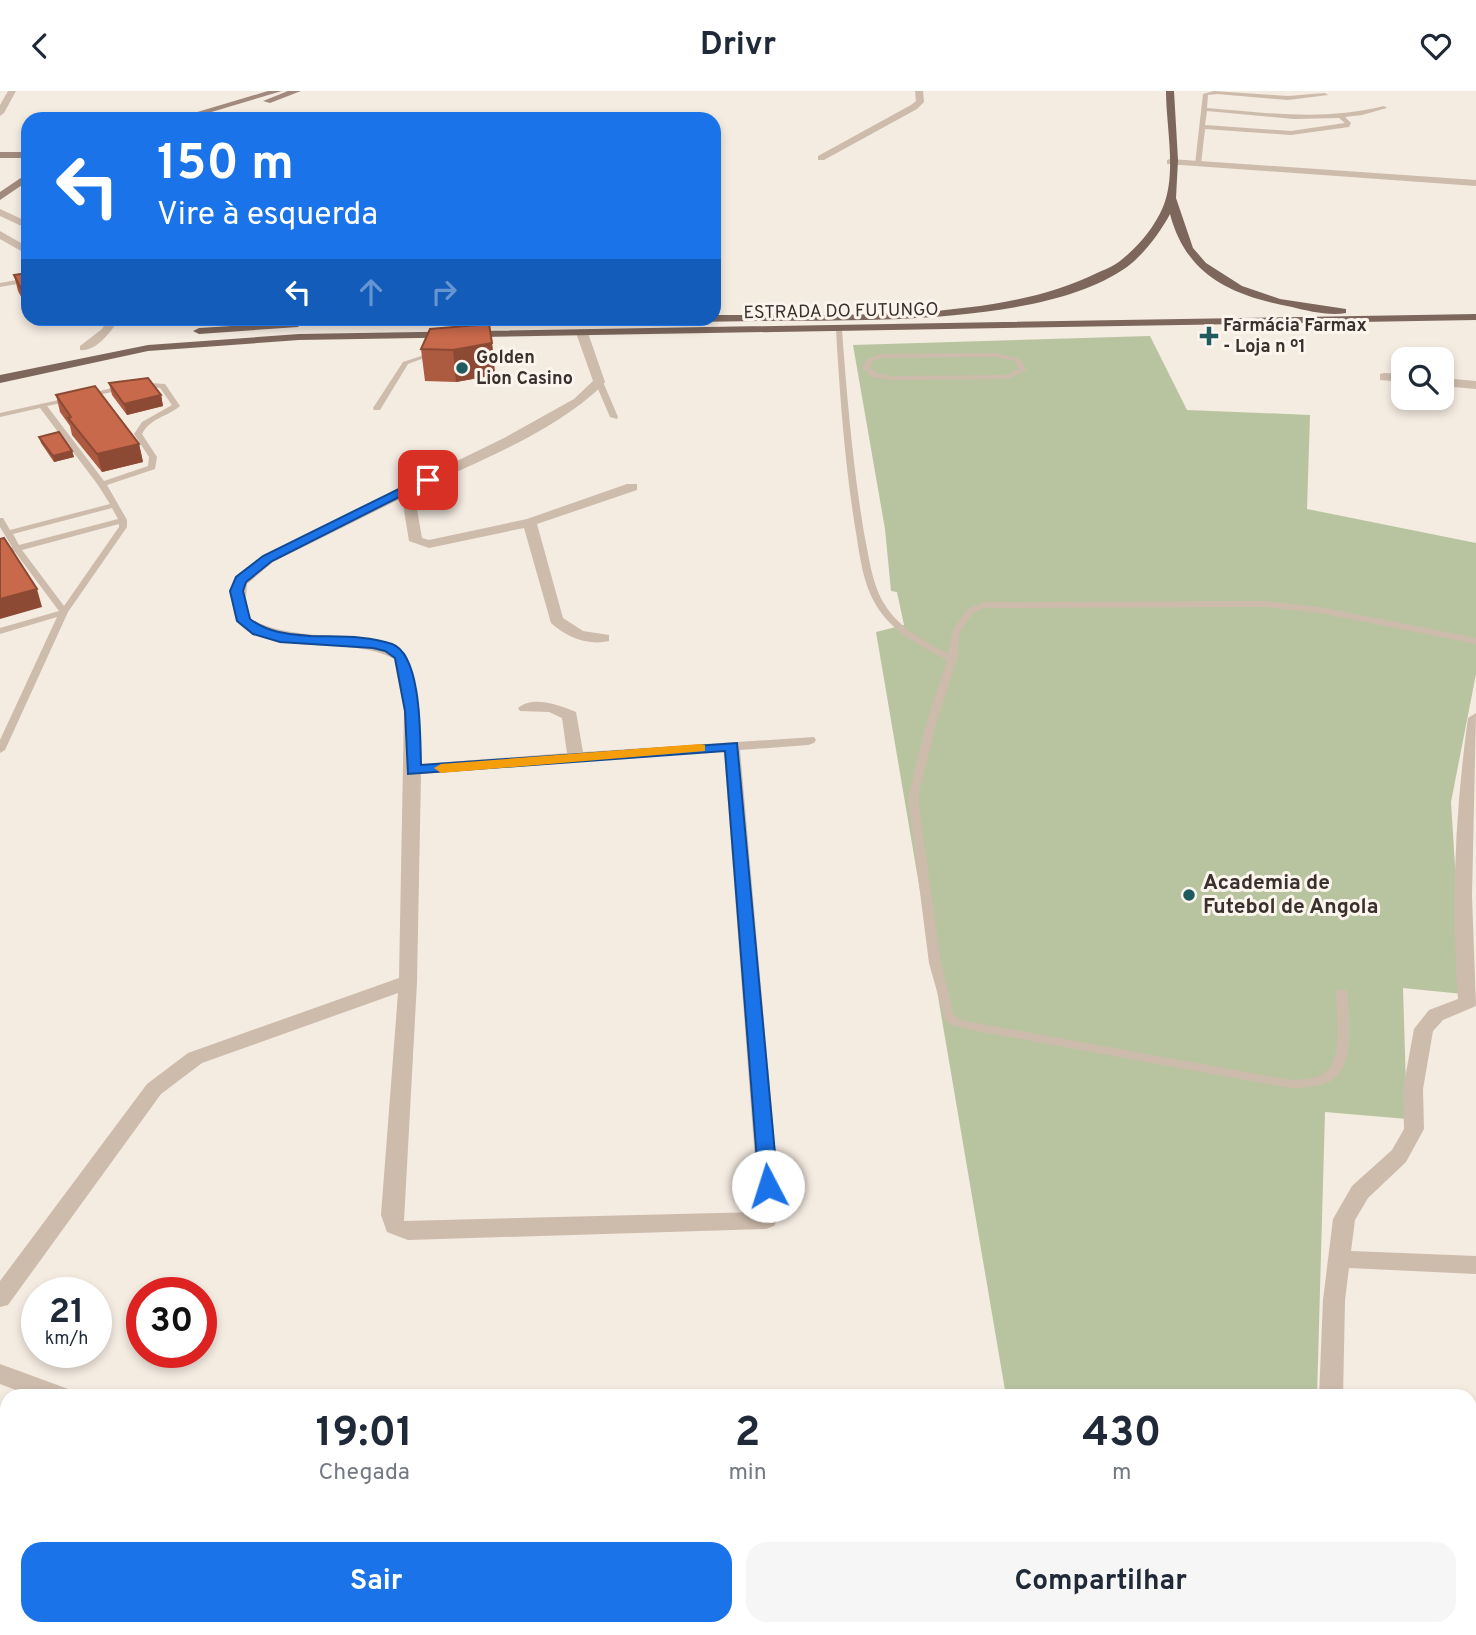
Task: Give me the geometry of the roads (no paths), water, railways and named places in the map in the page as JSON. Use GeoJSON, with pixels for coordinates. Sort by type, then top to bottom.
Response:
{"type":"FeatureCollection","features":[{"type":"Feature","properties":{"kind":"main road"},"geometry":{"type":"LineString","coordinates":[[203,112],[278,91]]}},
{"type":"Feature","properties":{"kind":"main road"},"geometry":{"type":"LineString","coordinates":[[226,112],[297,91]]}},
{"type":"Feature","properties":{"kind":"main road","name":"ESTRADA DO FUTUNGO"},"geometry":{"type":"LineString","coordinates":[[721,318],[929,314],[1010,303],[1070,289],[1122,266],[1152,236],[1171,198],[1170,91]]}},
{"type":"Feature","properties":{"kind":"main road"},"geometry":{"type":"LineString","coordinates":[[1,155],[21,155]]}},
{"type":"Feature","properties":{"kind":"main road"},"geometry":{"type":"LineString","coordinates":[[1,155],[21,160]]}},
{"type":"Feature","properties":{"kind":"main road"},"geometry":{"type":"LineString","coordinates":[[1,198],[21,182]]}},
{"type":"Feature","properties":{"kind":"main road"},"geometry":{"type":"LineString","coordinates":[[1171,198],[1188,249],[1206,269],[1246,291],[1318,309],[1476,316]]}},
{"type":"Feature","properties":{"kind":"main road","name":"ESTRADA DO FUTUNGO"},"geometry":{"type":"LineString","coordinates":[[0,379],[122,353],[193,343],[299,337],[839,330],[1476,316]]}},
{"type":"Feature","properties":{"kind":"main road","name":"ESTRADA DO FUTUNGO"},"geometry":{"type":"LineString","coordinates":[[0,368],[84,348],[188,332],[281,326]]}},
{"type":"Feature","properties":{"kind":"street"},"geometry":{"type":"LineString","coordinates":[[0,113],[12,91]]}},
{"type":"Feature","properties":{"kind":"street"},"geometry":{"type":"LineString","coordinates":[[821,158],[914,107],[920,102],[919,91]]}},
{"type":"Feature","properties":{"kind":"street"},"geometry":{"type":"LineString","coordinates":[[1170,162],[1476,183]]}},
{"type":"Feature","properties":{"kind":"street"},"geometry":{"type":"LineString","coordinates":[[0,212],[21,222]]}},
{"type":"Feature","properties":{"kind":"street"},"geometry":{"type":"LineString","coordinates":[[0,234],[21,248]]}},
{"type":"Feature","properties":{"kind":"street"},"geometry":{"type":"LineString","coordinates":[[84,348],[109,326]]}},
{"type":"Feature","properties":{"kind":"street"},"geometry":{"type":"LineString","coordinates":[[582,333],[599,382],[578,402],[508,441],[268,559],[241,580],[236,591],[243,621],[258,632],[321,642],[373,644],[390,648],[401,657],[412,711],[413,770],[408,982],[392,1215],[395,1226],[408,1231],[766,1220],[771,1213],[732,746]]}},
{"type":"Feature","properties":{"kind":"street"},"geometry":{"type":"LineString","coordinates":[[1384,377],[1391,377]]}},
{"type":"Feature","properties":{"kind":"street"},"geometry":{"type":"LineString","coordinates":[[1454,383],[1476,384]]}},
{"type":"Feature","properties":{"kind":"street"},"geometry":{"type":"LineString","coordinates":[[407,490],[418,544],[429,544],[530,524],[586,507],[632,487]]}},
{"type":"Feature","properties":{"kind":"street"},"geometry":{"type":"LineString","coordinates":[[530,524],[556,620],[566,631],[583,638],[604,638]]}},
{"type":"Feature","properties":{"kind":"street"},"geometry":{"type":"LineString","coordinates":[[526,708],[551,707],[570,715],[576,758]]}},
{"type":"Feature","properties":{"kind":"street"},"geometry":{"type":"LineString","coordinates":[[1331,1389],[1338,1259],[1344,1219],[1360,1192],[1399,1156],[1414,1129],[1413,1090],[1424,1029],[1436,1015],[1468,1003],[1470,962],[1464,815],[1476,718]]}},
{"type":"Feature","properties":{"kind":"street"},"geometry":{"type":"LineString","coordinates":[[413,770],[808,740]]}},
{"type":"Feature","properties":{"kind":"street"},"geometry":{"type":"LineString","coordinates":[[0,1298],[154,1089],[172,1073],[195,1058],[408,982]]}},
{"type":"Feature","properties":{"kind":"street"},"geometry":{"type":"LineString","coordinates":[[1338,1259],[1476,1265]]}},
{"type":"Feature","properties":{"kind":"street"},"geometry":{"type":"LineString","coordinates":[[0,1374],[41,1389]]}},
{"type":"Feature","properties":{"kind":"lane"},"geometry":{"type":"LineString","coordinates":[[1198,164],[1205,127],[1204,97],[1210,93],[1288,97],[1325,95]]}},
{"type":"Feature","properties":{"kind":"lane"},"geometry":{"type":"LineString","coordinates":[[1203,109],[1342,118],[1384,108]]}},
{"type":"Feature","properties":{"kind":"lane"},"geometry":{"type":"LineString","coordinates":[[1205,127],[1299,133],[1347,126],[1348,123],[1342,118]]}},
{"type":"Feature","properties":{"kind":"lane"},"geometry":{"type":"LineString","coordinates":[[0,285],[21,281]]}},
{"type":"Feature","properties":{"kind":"lane"},"geometry":{"type":"LineString","coordinates":[[839,330],[852,492],[870,581],[880,604],[893,621],[914,639],[952,659]]}},
{"type":"Feature","properties":{"kind":"lane"},"geometry":{"type":"LineString","coordinates":[[476,344],[506,333]]}},
{"type":"Feature","properties":{"kind":"lane"},"geometry":{"type":"LineString","coordinates":[[377,408],[405,363],[439,352]]}},
{"type":"Feature","properties":{"kind":"lane"},"geometry":{"type":"LineString","coordinates":[[842,364],[866,364],[882,356],[997,355],[1012,358],[1024,367],[1020,373],[1008,377],[891,377],[875,375],[866,364]]}},
{"type":"Feature","properties":{"kind":"lane"},"geometry":{"type":"LineString","coordinates":[[0,415],[149,382],[162,386],[177,403],[174,408],[147,420],[138,433],[153,457],[152,467],[102,484]]}},
{"type":"Feature","properties":{"kind":"lane"},"geometry":{"type":"LineString","coordinates":[[599,382],[614,417]]}},
{"type":"Feature","properties":{"kind":"lane"},"geometry":{"type":"LineString","coordinates":[[0,750],[64,612],[123,527],[123,520],[102,484],[42,405]]}},
{"type":"Feature","properties":{"kind":"lane"},"geometry":{"type":"LineString","coordinates":[[8,533],[115,505]]}},
{"type":"Feature","properties":{"kind":"lane"},"geometry":{"type":"LineString","coordinates":[[0,520],[17,549],[64,612]]}},
{"type":"Feature","properties":{"kind":"lane"},"geometry":{"type":"LineString","coordinates":[[0,553],[123,520]]}},
{"type":"Feature","properties":{"kind":"lane"},"geometry":{"type":"LineString","coordinates":[[1342,993],[1341,1063],[1328,1080],[1314,1085],[1290,1084],[982,1028],[958,1023],[949,1017],[935,963],[913,798],[931,724],[952,659],[956,632],[970,611],[984,605],[1265,604],[1320,610],[1476,641]]}},
{"type":"Feature","properties":{"kind":"lane"},"geometry":{"type":"LineString","coordinates":[[0,631],[64,612]]}},
{"type":"Feature","properties":{"kind":"place","name":"Farmácia Farmax - Loja n º1"},"geometry":{"type":"Point","coordinates":[1209,336]}},
{"type":"Feature","properties":{"kind":"place","name":"Golden Lion Casino"},"geometry":{"type":"Point","coordinates":[462,368]}},
{"type":"Feature","properties":{"kind":"place","name":"Academia de Futebol de Angola"},"geometry":{"type":"Point","coordinates":[1189,895]}}]}
